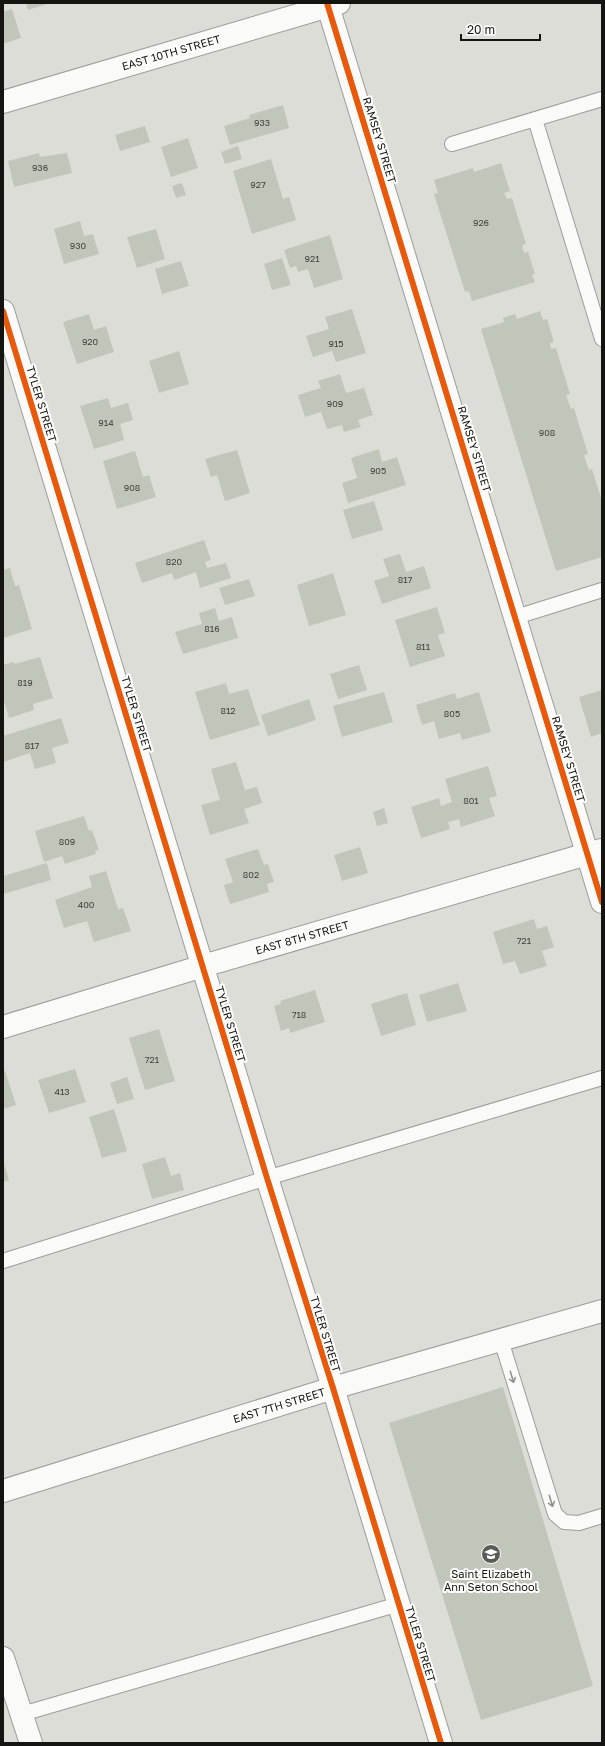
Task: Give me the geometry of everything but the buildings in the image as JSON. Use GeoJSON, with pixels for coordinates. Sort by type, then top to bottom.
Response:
{"type":"FeatureCollection","features":[{"type":"Feature","properties":{"kind":"street","name":"EAST 10TH STREET"},"geometry":{"type":"LineString","coordinates":[[3,102],[331,4]]}},
{"type":"Feature","properties":{"kind":"street","name":"RAMSEY STREET"},"geometry":{"type":"LineString","coordinates":[[331,4],[516,617],[595,852],[602,902]]}},
{"type":"Feature","properties":{"kind":"street","name":"TYLER STREET"},"geometry":{"type":"LineString","coordinates":[[3,311],[441,1743]]}},
{"type":"Feature","properties":{"kind":"street","name":"EAST 8TH STREET"},"geometry":{"type":"LineString","coordinates":[[3,1028],[203,966],[595,852]]}},
{"type":"Feature","properties":{"kind":"street","name":"EAST 7TH STREET"},"geometry":{"type":"LineString","coordinates":[[3,1491],[333,1388],[602,1311]]}},
{"type":"Feature","properties":{"kind":"street"},"geometry":{"type":"LineString","coordinates":[[3,1658],[31,1743]]}},
{"type":"Feature","properties":{"kind":"lane"},"geometry":{"type":"LineString","coordinates":[[452,144],[602,99]]}},
{"type":"Feature","properties":{"kind":"lane"},"geometry":{"type":"LineString","coordinates":[[535,119],[602,339]]}},
{"type":"Feature","properties":{"kind":"lane"},"geometry":{"type":"LineString","coordinates":[[516,617],[602,590]]}},
{"type":"Feature","properties":{"kind":"lane"},"geometry":{"type":"LineString","coordinates":[[3,1261],[267,1178],[602,1078]]}},
{"type":"Feature","properties":{"kind":"lane"},"geometry":{"type":"LineString","coordinates":[[501,1340],[555,1514],[564,1522],[579,1523],[602,1516]]}},
{"type":"Feature","properties":{"kind":"lane"},"geometry":{"type":"LineString","coordinates":[[22,1714],[399,1604]]}},
{"type":"Feature","properties":{"kind":"cycle path"},"geometry":{"type":"LineString","coordinates":[[327,3],[602,902]]}},
{"type":"Feature","properties":{"kind":"cycle path"},"geometry":{"type":"LineString","coordinates":[[3,311],[441,1743]]}},
{"type":"Feature","properties":{"kind":"place","name":"Saint Elizabeth Ann Seton School"},"geometry":{"type":"Point","coordinates":[491,1554]}}]}
